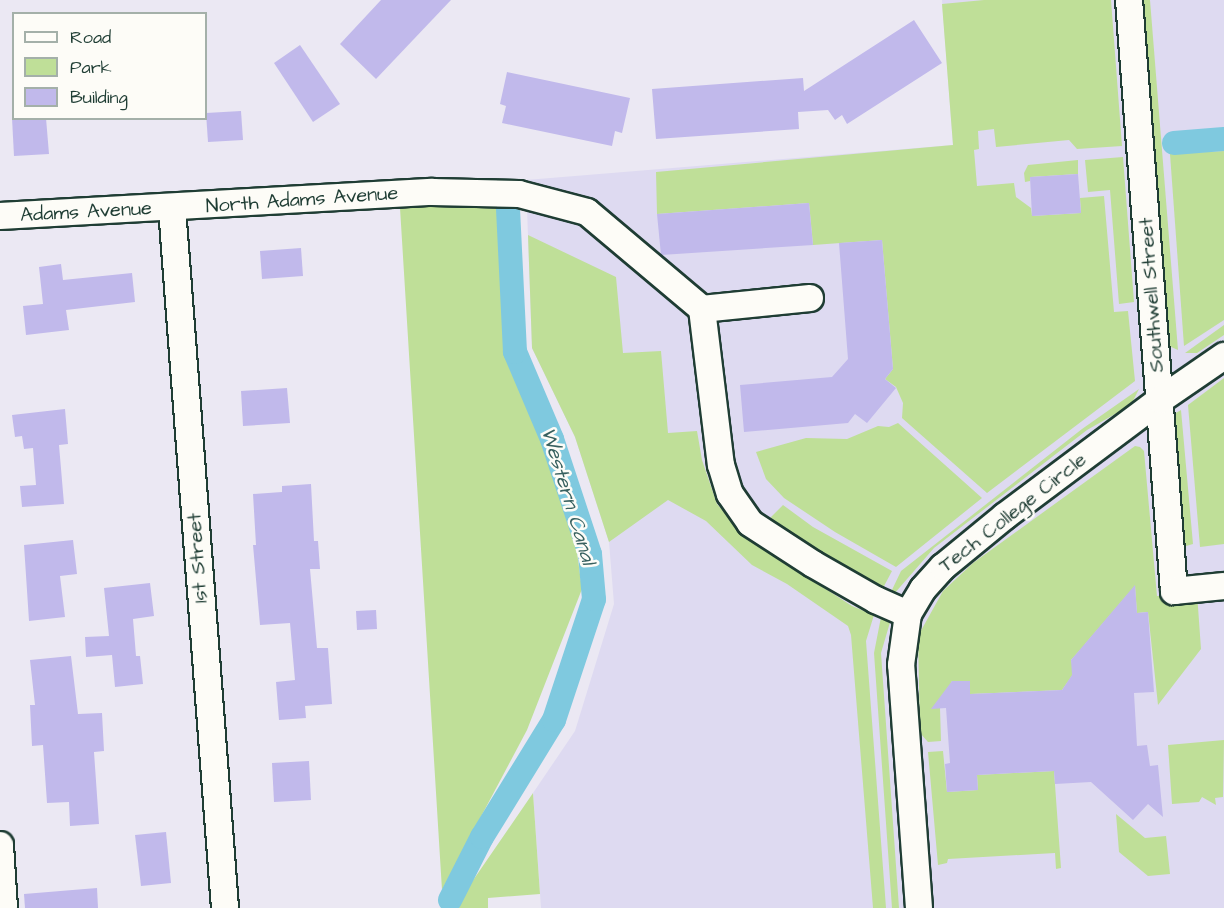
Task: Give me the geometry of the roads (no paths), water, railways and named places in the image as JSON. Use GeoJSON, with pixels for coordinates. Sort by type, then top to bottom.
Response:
{"type":"FeatureCollection","features":[{"type":"Feature","properties":{"kind":"street","name":"Southwell Street"},"geometry":{"type":"LineString","coordinates":[[1129,0],[1174,591],[1224,586]]}},
{"type":"Feature","properties":{"kind":"street","name":"North Adams Avenue"},"geometry":{"type":"LineString","coordinates":[[172,208],[436,183],[519,194],[587,212],[702,309]]}},
{"type":"Feature","properties":{"kind":"street","name":"Adams Avenue"},"geometry":{"type":"LineString","coordinates":[[0,216],[172,208]]}},
{"type":"Feature","properties":{"kind":"street","name":"1st Street"},"geometry":{"type":"LineString","coordinates":[[172,208],[225,908]]}},
{"type":"Feature","properties":{"kind":"street"},"geometry":{"type":"LineString","coordinates":[[810,298],[702,309],[717,441],[730,494],[750,523],[822,569],[886,605],[908,614]]}},
{"type":"Feature","properties":{"kind":"street","name":"Tech College Circle"},"geometry":{"type":"LineString","coordinates":[[919,908],[901,665],[908,614],[923,589],[943,567],[1005,516],[1160,400],[1224,357]]}},
{"type":"Feature","properties":{"kind":"street"},"geometry":{"type":"LineString","coordinates":[[0,845],[4,908]]}},
{"type":"Feature","properties":{"kind":"waterway","name":"Western Canal"},"geometry":{"type":"LineString","coordinates":[[1174,143],[1224,139]]}},
{"type":"Feature","properties":{"kind":"waterway","name":"Western Canal"},"geometry":{"type":"LineString","coordinates":[[450,900],[482,837],[554,720],[594,599],[590,554],[552,439],[515,352],[508,207]]}}]}
